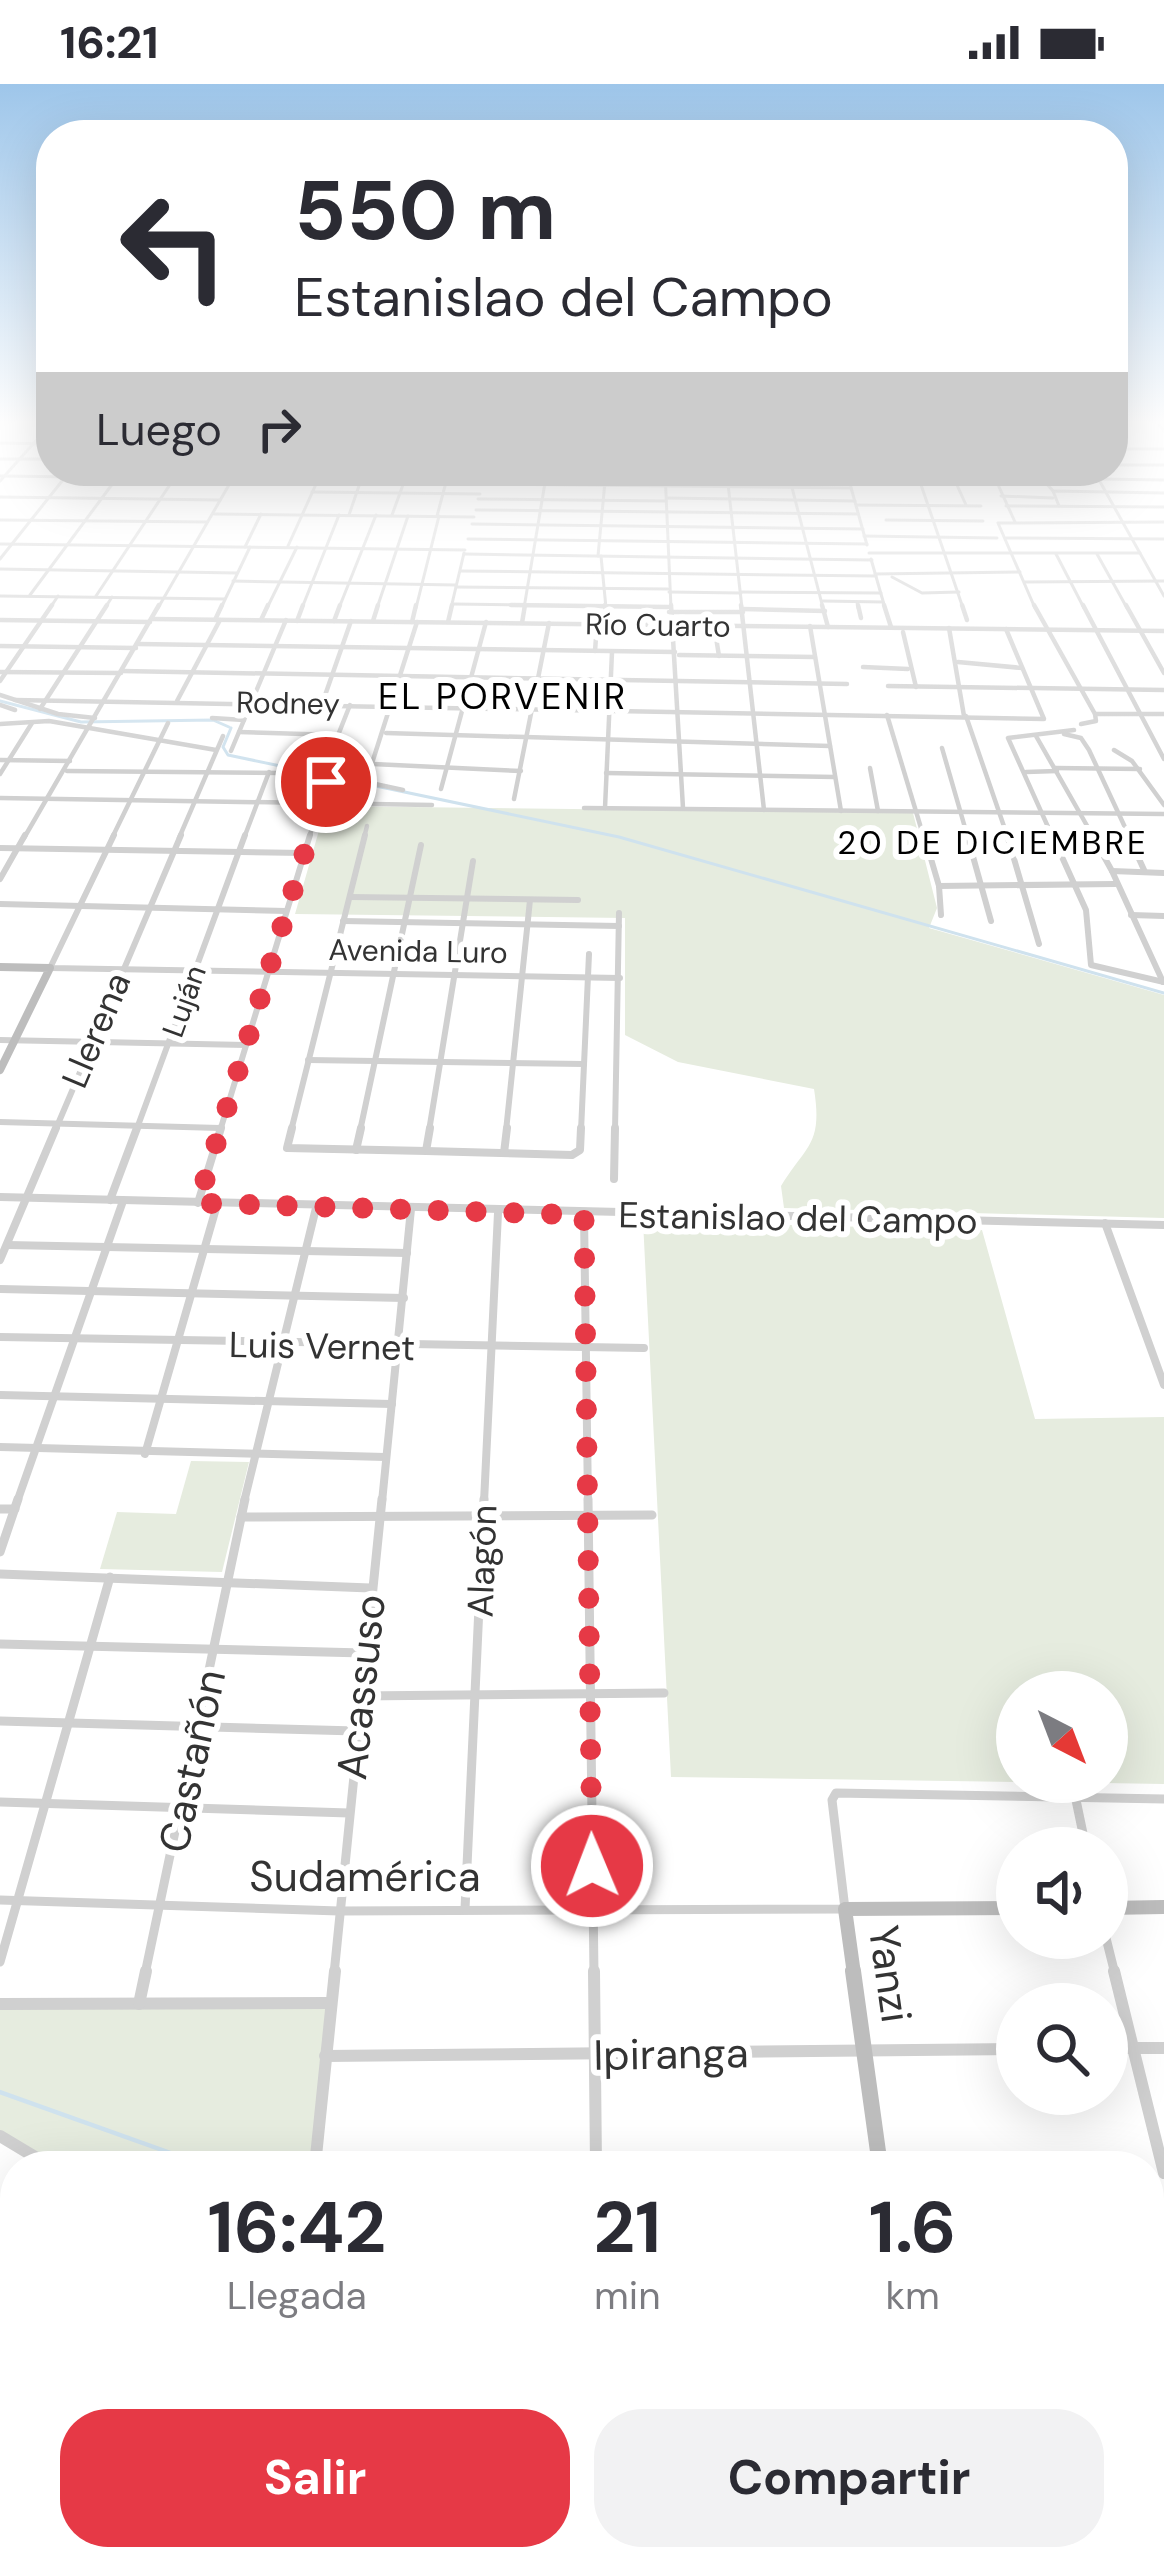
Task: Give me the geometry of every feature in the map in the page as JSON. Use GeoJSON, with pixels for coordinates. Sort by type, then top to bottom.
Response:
{"type":"FeatureCollection","features":[{"type":"Feature","properties":{"kind":"street"},"geometry":{"type":"LineString","coordinates":[[0,559],[14,541]]}},
{"type":"Feature","properties":{"kind":"street"},"geometry":{"type":"LineString","coordinates":[[29,596],[71,541]]}},
{"type":"Feature","properties":{"kind":"street"},"geometry":{"type":"LineString","coordinates":[[95,597],[133,541]]}},
{"type":"Feature","properties":{"kind":"street"},"geometry":{"type":"LineString","coordinates":[[0,879],[196,541]]}},
{"type":"Feature","properties":{"kind":"street"},"geometry":{"type":"LineString","coordinates":[[177,701],[250,541]]}},
{"type":"Feature","properties":{"kind":"street"},"geometry":{"type":"LineString","coordinates":[[287,547],[290,541]]}},
{"type":"Feature","properties":{"kind":"street"},"geometry":{"type":"LineString","coordinates":[[297,621],[331,541]]}},
{"type":"Feature","properties":{"kind":"street"},"geometry":{"type":"LineString","coordinates":[[334,621],[365,541]]}},
{"type":"Feature","properties":{"kind":"street"},"geometry":{"type":"LineString","coordinates":[[373,621],[400,541]]}},
{"type":"Feature","properties":{"kind":"street"},"geometry":{"type":"LineString","coordinates":[[403,790],[366,782],[386,733],[410,648],[433,541]]}},
{"type":"Feature","properties":{"kind":"street"},"geometry":{"type":"LineString","coordinates":[[448,622],[468,541]]}},
{"type":"Feature","properties":{"kind":"street"},"geometry":{"type":"LineString","coordinates":[[522,623],[537,541]]}},
{"type":"Feature","properties":{"kind":"street"},"geometry":{"type":"LineString","coordinates":[[598,541],[608,624]]}},
{"type":"Feature","properties":{"kind":"street"},"geometry":{"type":"LineString","coordinates":[[602,541],[867,544]]}},
{"type":"Feature","properties":{"kind":"street"},"geometry":{"type":"LineString","coordinates":[[866,541],[891,627]]}},
{"type":"Feature","properties":{"kind":"street"},"geometry":{"type":"LineString","coordinates":[[940,541],[967,620]]}},
{"type":"Feature","properties":{"kind":"street"},"geometry":{"type":"LineString","coordinates":[[1007,541],[1045,629],[1095,714],[1096,721],[1081,724]]}},
{"type":"Feature","properties":{"kind":"street"},"geometry":{"type":"LineString","coordinates":[[1066,541],[1072,553]]}},
{"type":"Feature","properties":{"kind":"street"},"geometry":{"type":"LineString","coordinates":[[1135,541],[1164,596]]}},
{"type":"Feature","properties":{"kind":"street"},"geometry":{"type":"LineString","coordinates":[[667,542],[669,625],[680,680],[683,809]]}},
{"type":"Feature","properties":{"kind":"street"},"geometry":{"type":"LineString","coordinates":[[735,542],[764,810]]}},
{"type":"Feature","properties":{"kind":"street"},"geometry":{"type":"LineString","coordinates":[[808,543],[828,627]]}},
{"type":"Feature","properties":{"kind":"street","name":"Río Cuarto"},"geometry":{"type":"LineString","coordinates":[[0,544],[813,560],[1140,553]]}},
{"type":"Feature","properties":{"kind":"street"},"geometry":{"type":"LineString","coordinates":[[261,620],[297,548]]}},
{"type":"Feature","properties":{"kind":"street"},"geometry":{"type":"LineString","coordinates":[[1096,552],[1164,674]]}},
{"type":"Feature","properties":{"kind":"street"},"geometry":{"type":"LineString","coordinates":[[1056,554],[1092,630],[1160,740],[1164,760]]}},
{"type":"Feature","properties":{"kind":"street"},"geometry":{"type":"LineString","coordinates":[[0,569],[237,573]]}},
{"type":"Feature","properties":{"kind":"street"},"geometry":{"type":"LineString","coordinates":[[460,571],[1020,572]]}},
{"type":"Feature","properties":{"kind":"street"},"geometry":{"type":"LineString","coordinates":[[885,574],[919,592],[959,592]]}},
{"type":"Feature","properties":{"kind":"street"},"geometry":{"type":"LineString","coordinates":[[233,581],[881,593]]}},
{"type":"Feature","properties":{"kind":"street"},"geometry":{"type":"LineString","coordinates":[[1024,583],[1160,581]]}},
{"type":"Feature","properties":{"kind":"street"},"geometry":{"type":"LineString","coordinates":[[0,596],[225,598]]}},
{"type":"Feature","properties":{"kind":"street"},"geometry":{"type":"LineString","coordinates":[[0,681],[58,596]]}},
{"type":"Feature","properties":{"kind":"street"},"geometry":{"type":"LineString","coordinates":[[0,774],[4,760],[112,597]]}},
{"type":"Feature","properties":{"kind":"street"},"geometry":{"type":"LineString","coordinates":[[823,602],[884,602]]}},
{"type":"Feature","properties":{"kind":"street"},"geometry":{"type":"LineString","coordinates":[[857,602],[862,618]]}},
{"type":"Feature","properties":{"kind":"street"},"geometry":{"type":"LineString","coordinates":[[453,604],[825,611]]}},
{"type":"Feature","properties":{"kind":"street","name":"Río Cuarto"},"geometry":{"type":"LineString","coordinates":[[0,620],[1164,631]]}},
{"type":"Feature","properties":{"kind":"street"},"geometry":{"type":"LineString","coordinates":[[231,751],[286,620]]}},
{"type":"Feature","properties":{"kind":"street"},"geometry":{"type":"LineString","coordinates":[[322,704],[351,621]]}},
{"type":"Feature","properties":{"kind":"street"},"geometry":{"type":"LineString","coordinates":[[441,789],[486,622]]}},
{"type":"Feature","properties":{"kind":"street"},"geometry":{"type":"LineString","coordinates":[[514,800],[530,739],[549,623]]}},
{"type":"Feature","properties":{"kind":"street"},"geometry":{"type":"LineString","coordinates":[[595,651],[597,624]]}},
{"type":"Feature","properties":{"kind":"street"},"geometry":{"type":"LineString","coordinates":[[715,625],[718,656]]}},
{"type":"Feature","properties":{"kind":"street"},"geometry":{"type":"LineString","coordinates":[[810,626],[841,811]]}},
{"type":"Feature","properties":{"kind":"street"},"geometry":{"type":"LineString","coordinates":[[949,628],[965,716],[1001,812],[1039,944]]}},
{"type":"Feature","properties":{"kind":"street"},"geometry":{"type":"LineString","coordinates":[[1006,629],[1045,717],[1027,719],[1032,735],[1112,871],[1164,982]]}},
{"type":"Feature","properties":{"kind":"street"},"geometry":{"type":"LineString","coordinates":[[903,632],[908,669],[916,687]]}},
{"type":"Feature","properties":{"kind":"street"},"geometry":{"type":"LineString","coordinates":[[0,646],[206,645],[815,657]]}},
{"type":"Feature","properties":{"kind":"street"},"geometry":{"type":"LineString","coordinates":[[604,808],[612,652]]}},
{"type":"Feature","properties":{"kind":"street"},"geometry":{"type":"LineString","coordinates":[[958,662],[1024,668]]}},
{"type":"Feature","properties":{"kind":"street"},"geometry":{"type":"LineString","coordinates":[[863,667],[908,669]]}},
{"type":"Feature","properties":{"kind":"street"},"geometry":{"type":"LineString","coordinates":[[3,672],[333,673],[847,684]]}},
{"type":"Feature","properties":{"kind":"street"},"geometry":{"type":"LineString","coordinates":[[888,686],[1164,690]]}},
{"type":"Feature","properties":{"kind":"street"},"geometry":{"type":"LineString","coordinates":[[0,695],[36,716],[216,750]]}},
{"type":"Feature","properties":{"kind":"street","name":"Rodney"},"geometry":{"type":"LineString","coordinates":[[15,700],[1027,719]]}},
{"type":"Feature","properties":{"kind":"street"},"geometry":{"type":"LineString","coordinates":[[198,1203],[350,704]]}},
{"type":"Feature","properties":{"kind":"street"},"geometry":{"type":"LineString","coordinates":[[0,705],[15,710]]}},
{"type":"Feature","properties":{"kind":"street"},"geometry":{"type":"LineString","coordinates":[[1095,714],[1164,714]]}},
{"type":"Feature","properties":{"kind":"street"},"geometry":{"type":"LineString","coordinates":[[886,715],[939,886],[941,916]]}},
{"type":"Feature","properties":{"kind":"street"},"geometry":{"type":"LineString","coordinates":[[0,724],[36,716],[95,718]]}},
{"type":"Feature","properties":{"kind":"street"},"geometry":{"type":"LineString","coordinates":[[212,718],[244,719]]}},
{"type":"Feature","properties":{"kind":"street"},"geometry":{"type":"LineString","coordinates":[[0,1070],[168,723]]}},
{"type":"Feature","properties":{"kind":"street"},"geometry":{"type":"LineString","coordinates":[[1074,730],[1008,738],[1090,924],[1090,963],[1164,982]]}},
{"type":"Feature","properties":{"kind":"street"},"geometry":{"type":"LineString","coordinates":[[239,732],[337,736]]}},
{"type":"Feature","properties":{"kind":"street"},"geometry":{"type":"LineString","coordinates":[[1061,732],[1081,738],[1145,872]]}},
{"type":"Feature","properties":{"kind":"street"},"geometry":{"type":"LineString","coordinates":[[386,733],[830,746]]}},
{"type":"Feature","properties":{"kind":"street"},"geometry":{"type":"LineString","coordinates":[[195,801],[223,736]]}},
{"type":"Feature","properties":{"kind":"street"},"geometry":{"type":"LineString","coordinates":[[942,748],[991,921]]}},
{"type":"Feature","properties":{"kind":"street"},"geometry":{"type":"LineString","coordinates":[[584,808],[1164,810],[1140,769],[1114,750]]}},
{"type":"Feature","properties":{"kind":"street"},"geometry":{"type":"LineString","coordinates":[[4,760],[71,761]]}},
{"type":"Feature","properties":{"kind":"street"},"geometry":{"type":"LineString","coordinates":[[373,764],[521,771]]}},
{"type":"Feature","properties":{"kind":"street"},"geometry":{"type":"LineString","coordinates":[[870,768],[878,811]]}},
{"type":"Feature","properties":{"kind":"street"},"geometry":{"type":"LineString","coordinates":[[1025,772],[1140,769]]}},
{"type":"Feature","properties":{"kind":"street"},"geometry":{"type":"LineString","coordinates":[[65,771],[281,772]]}},
{"type":"Feature","properties":{"kind":"street","name":"Luján"},"geometry":{"type":"LineString","coordinates":[[110,1200],[269,772]]}},
{"type":"Feature","properties":{"kind":"street"},"geometry":{"type":"LineString","coordinates":[[606,772],[836,777]]}},
{"type":"Feature","properties":{"kind":"street"},"geometry":{"type":"LineString","coordinates":[[0,798],[432,805]]}},
{"type":"Feature","properties":{"kind":"street","name":"Llerena"},"geometry":{"type":"LineString","coordinates":[[0,1259],[195,801]]}},
{"type":"Feature","properties":{"kind":"street"},"geometry":{"type":"LineString","coordinates":[[367,826],[286,1146],[578,1153],[590,954]]}},
{"type":"Feature","properties":{"kind":"street"},"geometry":{"type":"LineString","coordinates":[[356,1150],[421,845]]}},
{"type":"Feature","properties":{"kind":"street"},"geometry":{"type":"LineString","coordinates":[[0,848],[304,853]]}},
{"type":"Feature","properties":{"kind":"street"},"geometry":{"type":"LineString","coordinates":[[426,1151],[472,861]]}},
{"type":"Feature","properties":{"kind":"street"},"geometry":{"type":"LineString","coordinates":[[1112,871],[1164,873]]}},
{"type":"Feature","properties":{"kind":"street"},"geometry":{"type":"LineString","coordinates":[[939,886],[1115,884]]}},
{"type":"Feature","properties":{"kind":"street"},"geometry":{"type":"LineString","coordinates":[[350,897],[578,900]]}},
{"type":"Feature","properties":{"kind":"street"},"geometry":{"type":"LineString","coordinates":[[504,1153],[530,900]]}},
{"type":"Feature","properties":{"kind":"street"},"geometry":{"type":"LineString","coordinates":[[0,904],[286,911]]}},
{"type":"Feature","properties":{"kind":"street"},"geometry":{"type":"LineString","coordinates":[[614,1179],[619,913]]}},
{"type":"Feature","properties":{"kind":"street"},"geometry":{"type":"LineString","coordinates":[[1131,915],[1164,916]]}},
{"type":"Feature","properties":{"kind":"street"},"geometry":{"type":"LineString","coordinates":[[344,921],[619,926]]}},
{"type":"Feature","properties":{"kind":"street","name":"Avenida Luro"},"geometry":{"type":"LineString","coordinates":[[0,967],[620,978]]}},
{"type":"Feature","properties":{"kind":"street"},"geometry":{"type":"LineString","coordinates":[[0,1040],[246,1045]]}},
{"type":"Feature","properties":{"kind":"street"},"geometry":{"type":"LineString","coordinates":[[308,1060],[584,1064]]}},
{"type":"Feature","properties":{"kind":"street"},"geometry":{"type":"LineString","coordinates":[[0,1122],[220,1128]]}},
{"type":"Feature","properties":{"kind":"street","name":"Estanislao del Campo"},"geometry":{"type":"LineString","coordinates":[[0,1197],[498,1213],[1164,1225]]}},
{"type":"Feature","properties":{"kind":"street"},"geometry":{"type":"LineString","coordinates":[[0,1552],[123,1202]]}},
{"type":"Feature","properties":{"kind":"street"},"geometry":{"type":"LineString","coordinates":[[145,1454],[217,1205]]}},
{"type":"Feature","properties":{"kind":"street","name":"Castañón"},"geometry":{"type":"LineString","coordinates":[[139,2004],[241,1517],[316,1208]]}},
{"type":"Feature","properties":{"kind":"street","name":"Acassuso"},"geometry":{"type":"LineString","coordinates":[[316,2151],[411,1209]]}},
{"type":"Feature","properties":{"kind":"street","name":"Alagón"},"geometry":{"type":"LineString","coordinates":[[465,1909],[498,1213]]}},
{"type":"Feature","properties":{"kind":"street"},"geometry":{"type":"LineString","coordinates":[[584,1215],[596,2151]]}},
{"type":"Feature","properties":{"kind":"street"},"geometry":{"type":"LineString","coordinates":[[1105,1223],[1164,1385]]}},
{"type":"Feature","properties":{"kind":"street"},"geometry":{"type":"LineString","coordinates":[[6,1245],[407,1253]]}},
{"type":"Feature","properties":{"kind":"street"},"geometry":{"type":"LineString","coordinates":[[0,1289],[404,1298]]}},
{"type":"Feature","properties":{"kind":"street","name":"Luis Vernet"},"geometry":{"type":"LineString","coordinates":[[0,1337],[397,1348],[644,1348]]}},
{"type":"Feature","properties":{"kind":"street"},"geometry":{"type":"LineString","coordinates":[[1149,1343],[1164,1343]]}},
{"type":"Feature","properties":{"kind":"street"},"geometry":{"type":"LineString","coordinates":[[0,1395],[392,1404]]}},
{"type":"Feature","properties":{"kind":"street"},"geometry":{"type":"LineString","coordinates":[[0,1447],[386,1457]]}},
{"type":"Feature","properties":{"kind":"street"},"geometry":{"type":"LineString","coordinates":[[0,1509],[15,1509]]}},
{"type":"Feature","properties":{"kind":"street"},"geometry":{"type":"LineString","coordinates":[[241,1517],[652,1515]]}},
{"type":"Feature","properties":{"kind":"street"},"geometry":{"type":"LineString","coordinates":[[0,1574],[370,1588]]}},
{"type":"Feature","properties":{"kind":"street"},"geometry":{"type":"LineString","coordinates":[[0,1962],[110,1577]]}},
{"type":"Feature","properties":{"kind":"street"},"geometry":{"type":"LineString","coordinates":[[0,1644],[364,1654]]}},
{"type":"Feature","properties":{"kind":"street"},"geometry":{"type":"LineString","coordinates":[[359,1696],[664,1694]]}},
{"type":"Feature","properties":{"kind":"street"},"geometry":{"type":"LineString","coordinates":[[0,1721],[356,1731]]}},
{"type":"Feature","properties":{"kind":"street","name":"Yanzi"},"geometry":{"type":"LineString","coordinates":[[878,2151],[832,1800],[836,1793],[996,1798]]}},
{"type":"Feature","properties":{"kind":"street"},"geometry":{"type":"LineString","coordinates":[[1128,1799],[1164,1799]]}},
{"type":"Feature","properties":{"kind":"street"},"geometry":{"type":"LineString","coordinates":[[0,1802],[349,1813]]}},
{"type":"Feature","properties":{"kind":"street","name":"Sudamérica"},"geometry":{"type":"LineString","coordinates":[[0,1900],[339,1911],[996,1908]]}},
{"type":"Feature","properties":{"kind":"street"},"geometry":{"type":"LineString","coordinates":[[1128,1908],[1164,1907]]}},
{"type":"Feature","properties":{"kind":"street"},"geometry":{"type":"LineString","coordinates":[[1111,1959],[1159,2151]]}},
{"type":"Feature","properties":{"kind":"street"},"geometry":{"type":"LineString","coordinates":[[0,2004],[330,2003]]}},
{"type":"Feature","properties":{"kind":"street"},"geometry":{"type":"LineString","coordinates":[[1128,2048],[1164,2048]]}},
{"type":"Feature","properties":{"kind":"street","name":"Ipiranga"},"geometry":{"type":"LineString","coordinates":[[326,2056],[996,2049]]}},
{"type":"Feature","properties":{"kind":"shaded area"},"geometry":{"type":"Polygon","coordinates":[[[326,806],[913,813],[937,908],[929,928],[1164,995],[1164,1218],[784,1208],[781,1186],[814,1133],[814,1089],[678,1062],[625,1035],[625,918],[295,914],[326,806]]]}},
{"type":"Feature","properties":{"kind":"shaded area"},"geometry":{"type":"Polygon","coordinates":[[[643,1221],[982,1230],[1035,1419],[1164,1417],[1164,1784],[1128,1783],[1128,1671],[996,1671],[996,1782],[671,1777],[643,1221]]]}},
{"type":"Feature","properties":{"kind":"shaded area"},"geometry":{"type":"Polygon","coordinates":[[[191,1461],[249,1462],[222,1572],[100,1569],[117,1512],[176,1514],[191,1461]]]}},
{"type":"Feature","properties":{"kind":"shaded area"},"geometry":{"type":"Polygon","coordinates":[[[330,2003],[316,2151],[25,2151],[0,2136],[0,2004],[330,2003]]]}},
{"type":"Feature","properties":{"kind":"waterway"},"geometry":{"type":"LineString","coordinates":[[0,701],[81,722],[213,720],[229,727]]}},
{"type":"Feature","properties":{"kind":"waterway"},"geometry":{"type":"LineString","coordinates":[[231,728],[223,747],[228,755],[619,837],[1164,993]]}},
{"type":"Feature","properties":{"kind":"waterway"},"geometry":{"type":"LineString","coordinates":[[0,2092],[165,2151]]}},
{"type":"Feature","properties":{"kind":"district","name":"EL PORVENIR"},"geometry":{"type":"Point","coordinates":[503,696]}},
{"type":"Feature","properties":{"kind":"district","name":"20 DE DICIEMBRE"},"geometry":{"type":"Point","coordinates":[993,842]}},
{"type":"Feature","properties":{"kind":"route"},"geometry":{"type":"LineString","coordinates":[[326,782],[198,1203],[584,1215],[592,1866]]}}]}
